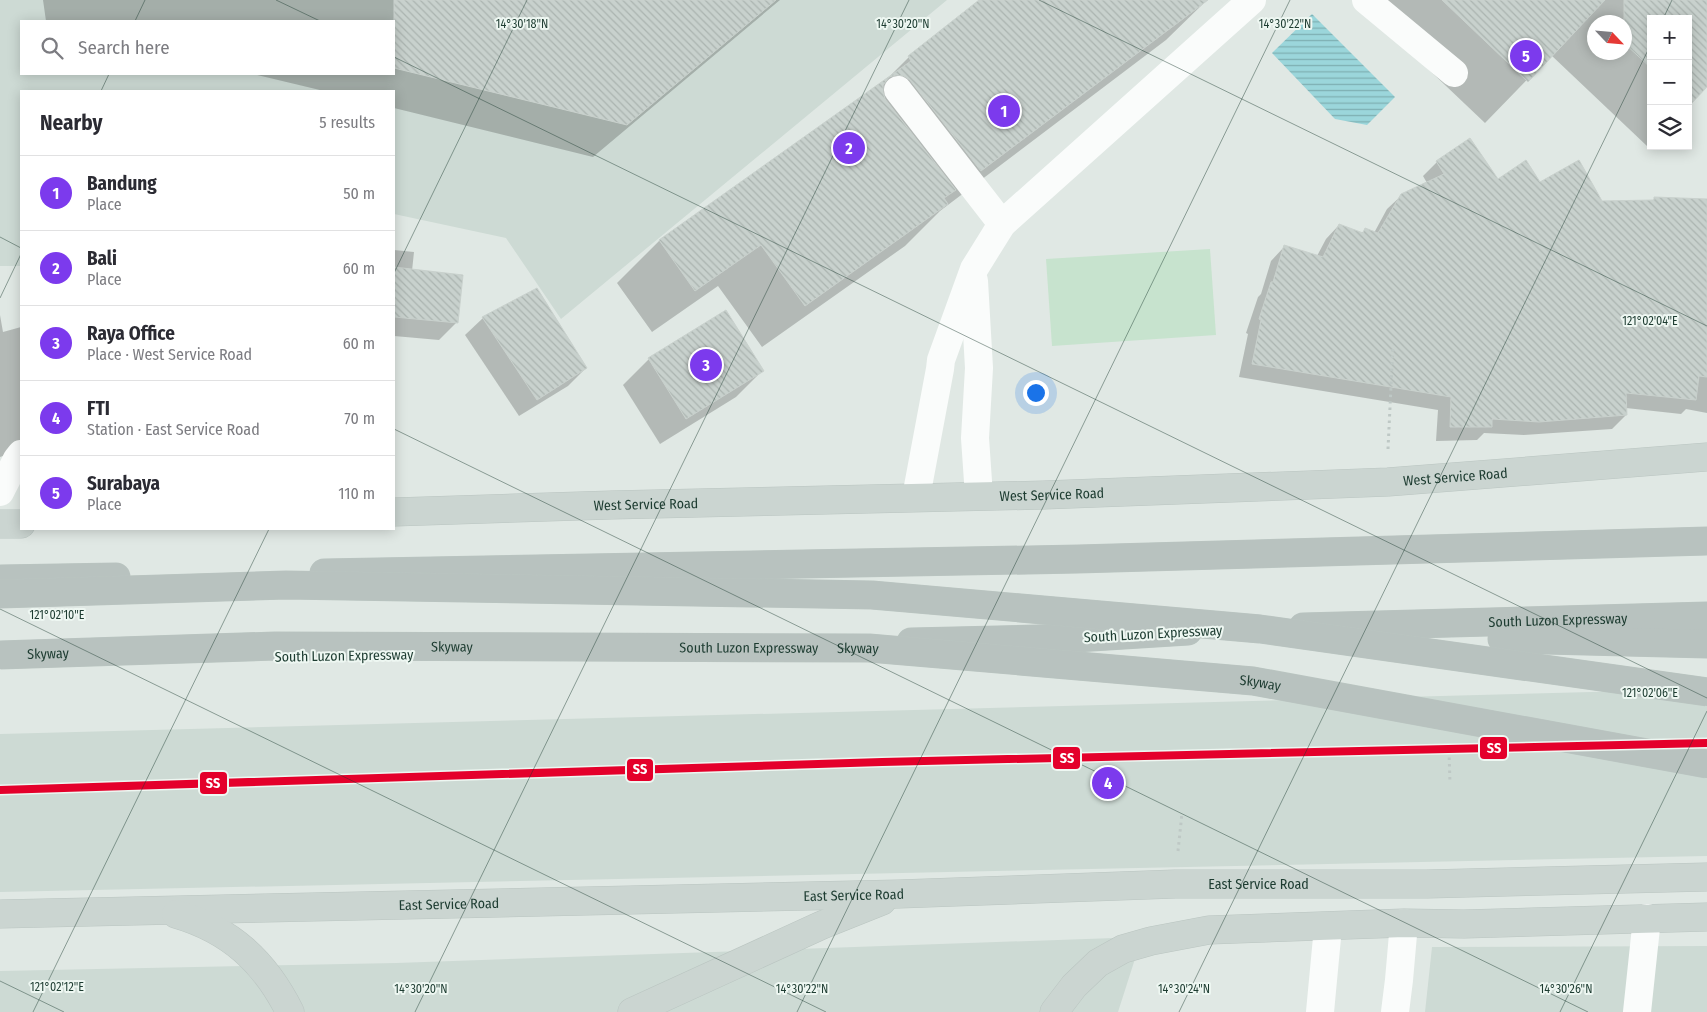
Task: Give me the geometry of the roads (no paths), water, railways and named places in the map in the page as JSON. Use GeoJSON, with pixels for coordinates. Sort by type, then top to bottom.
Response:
{"type":"FeatureCollection","features":[{"type":"Feature","properties":{"kind":"highway"},"geometry":{"type":"LineString","coordinates":[[0,579],[1078,559],[1707,541]]}},
{"type":"Feature","properties":{"kind":"highway"},"geometry":{"type":"LineString","coordinates":[[0,594],[286,585],[872,595],[1260,629],[1707,692]]}},
{"type":"Feature","properties":{"kind":"highway","name":"South Luzon Expressway"},"geometry":{"type":"LineString","coordinates":[[0,664],[1036,639],[1201,630],[1707,616]]}},
{"type":"Feature","properties":{"kind":"highway"},"geometry":{"type":"LineString","coordinates":[[1201,630],[1707,644]]}},
{"type":"Feature","properties":{"kind":"highway","name":"Skyway"},"geometry":{"type":"LineString","coordinates":[[0,654],[275,646],[869,648],[1253,681],[1707,764]]}},
{"type":"Feature","properties":{"kind":"main road","name":"West Service Road"},"geometry":{"type":"LineString","coordinates":[[395,512],[979,496],[1388,482],[1707,457]]}},
{"type":"Feature","properties":{"kind":"main road"},"geometry":{"type":"LineString","coordinates":[[0,524],[20,524]]}},
{"type":"Feature","properties":{"kind":"main road","name":"East Service Road"},"geometry":{"type":"LineString","coordinates":[[0,914],[899,894],[1175,884],[1427,884],[1707,877]]}},
{"type":"Feature","properties":{"kind":"main road"},"geometry":{"type":"LineString","coordinates":[[632,1012],[822,925],[899,894]]}},
{"type":"Feature","properties":{"kind":"main road"},"geometry":{"type":"LineString","coordinates":[[162,910],[198,922],[231,940],[247,952],[271,978],[290,1012]]}},
{"type":"Feature","properties":{"kind":"main road"},"geometry":{"type":"LineString","coordinates":[[1054,1012],[1074,986],[1098,963],[1124,950],[1151,941],[1209,930],[1404,923],[1464,924],[1707,917]]}},
{"type":"Feature","properties":{"kind":"street"},"geometry":{"type":"LineString","coordinates":[[1366,0],[1454,73]]}},
{"type":"Feature","properties":{"kind":"street"},"geometry":{"type":"LineString","coordinates":[[916,497],[940,369],[940,360],[974,269],[1002,224],[1249,1]]}},
{"type":"Feature","properties":{"kind":"street"},"geometry":{"type":"LineString","coordinates":[[898,90],[1002,224]]}},
{"type":"Feature","properties":{"kind":"street"},"geometry":{"type":"LineString","coordinates":[[974,269],[979,368],[975,438],[979,496]]}},
{"type":"Feature","properties":{"kind":"street"},"geometry":{"type":"LineString","coordinates":[[0,492],[20,455]]}},
{"type":"Feature","properties":{"kind":"street"},"geometry":{"type":"LineString","coordinates":[[1637,1012],[1646,918]]}},
{"type":"Feature","properties":{"kind":"street"},"geometry":{"type":"LineString","coordinates":[[1395,1012],[1404,923]]}},
{"type":"Feature","properties":{"kind":"street"},"geometry":{"type":"LineString","coordinates":[[1320,1012],[1328,927]]}},
{"type":"Feature","properties":{"kind":"water"},"geometry":{"type":"Polygon","coordinates":[[[1312,14],[1395,97],[1367,125],[1335,119],[1272,53],[1312,14]]]}},
{"type":"Feature","properties":{"kind":"place","name":"Surabaya"},"geometry":{"type":"Point","coordinates":[1526,56]}},
{"type":"Feature","properties":{"kind":"place","name":"Bandung"},"geometry":{"type":"Point","coordinates":[1004,111]}},
{"type":"Feature","properties":{"kind":"place","name":"Bali"},"geometry":{"type":"Point","coordinates":[849,148]}},
{"type":"Feature","properties":{"kind":"place","name":"Raya Office"},"geometry":{"type":"Point","coordinates":[706,365]}},
{"type":"Feature","properties":{"kind":"place","name":"FTI"},"geometry":{"type":"Point","coordinates":[1108,783]}}]}
